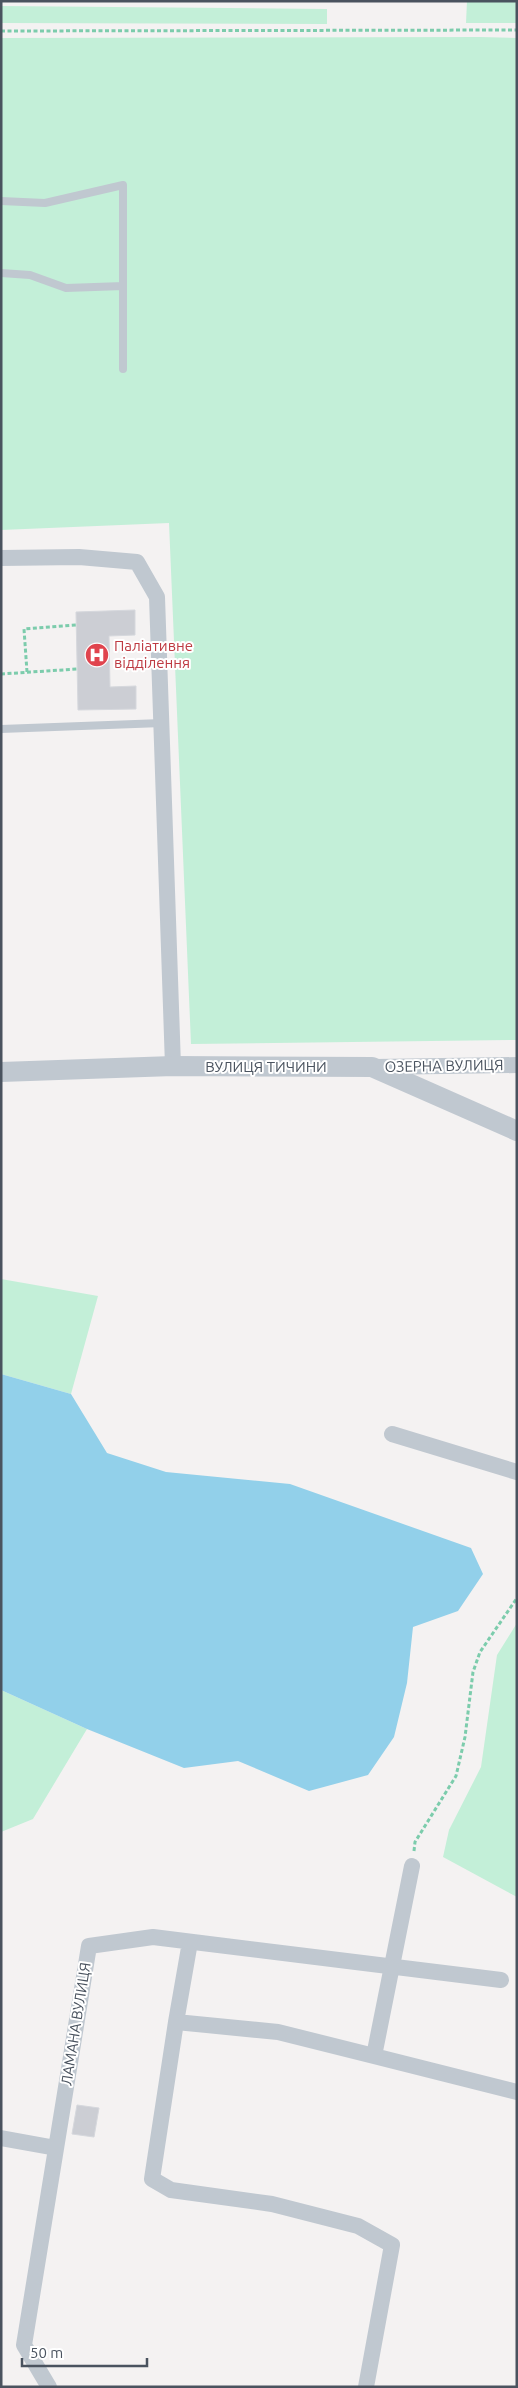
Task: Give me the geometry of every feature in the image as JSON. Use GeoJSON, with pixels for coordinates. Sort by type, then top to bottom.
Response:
{"type":"FeatureCollection","features":[{"type":"Feature","properties":{"kind":"street"},"geometry":{"type":"LineString","coordinates":[[1,558],[79,557],[137,562],[158,597],[173,1066]]}},
{"type":"Feature","properties":{"kind":"street","name":"ОЗЕРНА ВУЛИЦЯ"},"geometry":{"type":"LineString","coordinates":[[372,1067],[517,1065]]}},
{"type":"Feature","properties":{"kind":"street","name":"ВУЛИЦЯ ТИЧИНИ"},"geometry":{"type":"LineString","coordinates":[[1,1072],[173,1066],[372,1067],[517,1131]]}},
{"type":"Feature","properties":{"kind":"street"},"geometry":{"type":"LineString","coordinates":[[392,1434],[517,1472]]}},
{"type":"Feature","properties":{"kind":"street"},"geometry":{"type":"LineString","coordinates":[[374,2056],[412,1866]]}},
{"type":"Feature","properties":{"kind":"street","name":"ЛАМАНА ВУЛИЦЯ"},"geometry":{"type":"LineString","coordinates":[[49,2387],[24,2345],[89,1946],[153,1937],[501,1980]]}},
{"type":"Feature","properties":{"kind":"street"},"geometry":{"type":"LineString","coordinates":[[190,1942],[152,2179],[171,2190],[272,2204],[358,2226],[392,2245],[366,2387]]}},
{"type":"Feature","properties":{"kind":"street"},"geometry":{"type":"LineString","coordinates":[[176,2022],[278,2032],[517,2092]]}},
{"type":"Feature","properties":{"kind":"street"},"geometry":{"type":"LineString","coordinates":[[1,2138],[56,2148]]}},
{"type":"Feature","properties":{"kind":"lane"},"geometry":{"type":"LineString","coordinates":[[1,201],[44,203],[123,185],[123,369]]}},
{"type":"Feature","properties":{"kind":"lane"},"geometry":{"type":"LineString","coordinates":[[1,274],[30,275],[66,288],[123,286]]}},
{"type":"Feature","properties":{"kind":"lane"},"geometry":{"type":"LineString","coordinates":[[1,729],[162,723]]}},
{"type":"Feature","properties":{"kind":"path"},"geometry":{"type":"LineString","coordinates":[[1,31],[517,30]]}},
{"type":"Feature","properties":{"kind":"path"},"geometry":{"type":"LineString","coordinates":[[27,672],[24,629],[76,625]]}},
{"type":"Feature","properties":{"kind":"path"},"geometry":{"type":"LineString","coordinates":[[1,674],[77,669]]}},
{"type":"Feature","properties":{"kind":"path"},"geometry":{"type":"LineString","coordinates":[[412,1866],[415,1842],[456,1776],[465,1737],[473,1672],[480,1652],[517,1598]]}},
{"type":"Feature","properties":{"kind":"green space"},"geometry":{"type":"Polygon","coordinates":[[[467,1],[517,1],[517,23],[466,23],[467,1]]]}},
{"type":"Feature","properties":{"kind":"green space"},"geometry":{"type":"Polygon","coordinates":[[[1,6],[327,9],[327,24],[1,23],[1,6]]]}},
{"type":"Feature","properties":{"kind":"green space"},"geometry":{"type":"Polygon","coordinates":[[[1,38],[517,38],[517,1040],[191,1044],[169,523],[1,530],[1,38]]]}},
{"type":"Feature","properties":{"kind":"green space"},"geometry":{"type":"Polygon","coordinates":[[[1,1279],[98,1296],[71,1394],[1,1374],[1,1279]]]}},
{"type":"Feature","properties":{"kind":"green space"},"geometry":{"type":"Polygon","coordinates":[[[517,1623],[517,1897],[443,1857],[449,1830],[481,1767],[497,1655],[517,1623]]]}},
{"type":"Feature","properties":{"kind":"green space"},"geometry":{"type":"Polygon","coordinates":[[[1,1690],[87,1729],[33,1819],[1,1832],[1,1690]]]}},
{"type":"Feature","properties":{"kind":"water"},"geometry":{"type":"Polygon","coordinates":[[[1,1374],[71,1394],[107,1453],[166,1472],[290,1484],[471,1548],[483,1574],[458,1611],[413,1627],[407,1683],[394,1737],[368,1775],[309,1791],[238,1761],[184,1768],[87,1729],[1,1690],[1,1374]]]}},
{"type":"Feature","properties":{"kind":"building"},"geometry":{"type":"Polygon","coordinates":[[[135,610],[135,635],[109,636],[110,687],[136,686],[136,709],[78,710],[76,612],[135,610]]]}},
{"type":"Feature","properties":{"kind":"building"},"geometry":{"type":"Polygon","coordinates":[[[77,2105],[99,2108],[94,2137],[72,2134],[77,2105]]]}},
{"type":"Feature","properties":{"kind":"place","name":"Паліативне відділення"},"geometry":{"type":"Point","coordinates":[97,655]}}]}
